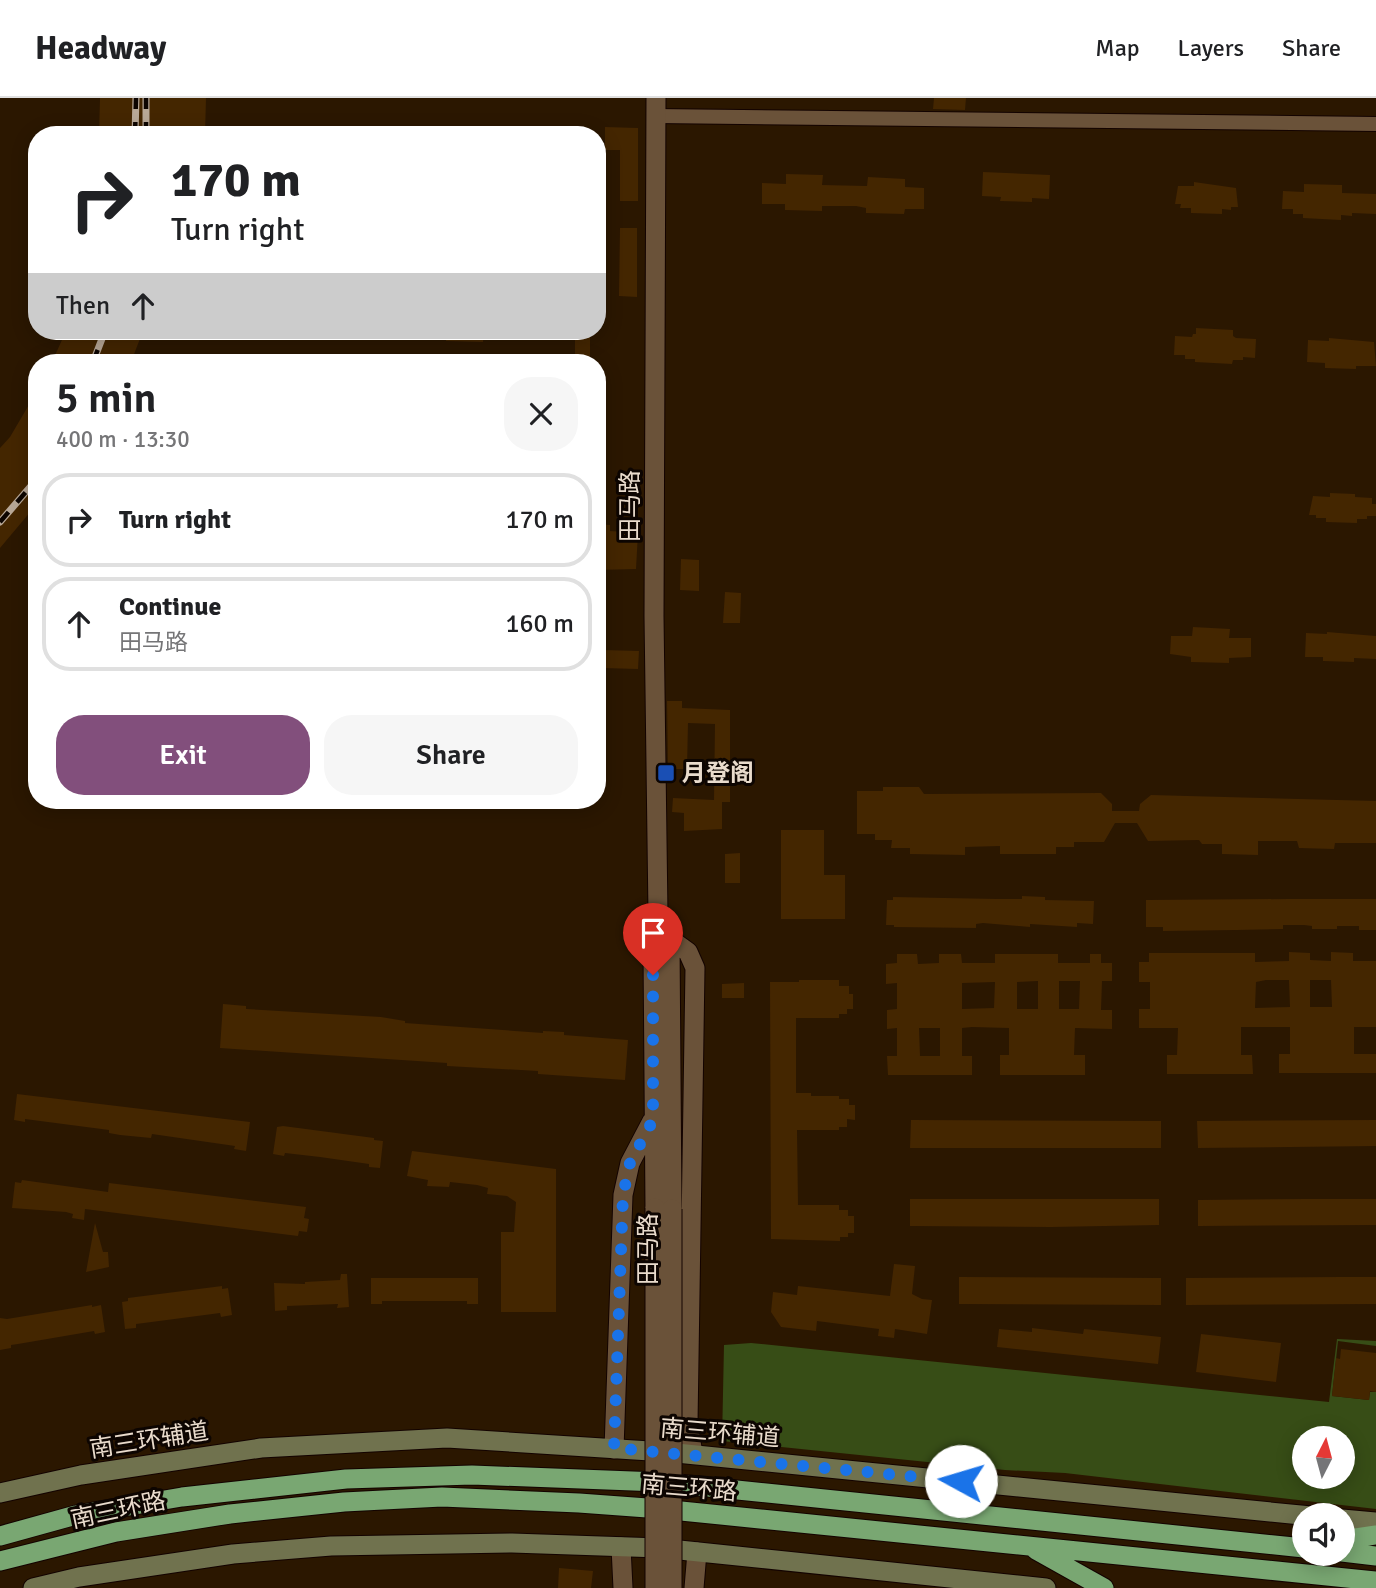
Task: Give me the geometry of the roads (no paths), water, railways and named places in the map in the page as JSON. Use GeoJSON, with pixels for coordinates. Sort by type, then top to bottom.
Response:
{"type":"FeatureCollection","features":[{"type":"Feature","properties":{"kind":"highway","name":"南三环路"},"geometry":{"type":"LineString","coordinates":[[0,1536],[76,1515],[227,1491],[346,1479],[472,1475],[659,1482],[1292,1546]]}},
{"type":"Feature","properties":{"kind":"highway","name":"南三环路"},"geometry":{"type":"LineString","coordinates":[[0,1561],[116,1532],[230,1514],[344,1502],[442,1497],[661,1509],[1376,1581]]}},
{"type":"Feature","properties":{"kind":"highway"},"geometry":{"type":"LineString","coordinates":[[1355,1538],[1376,1535]]}},
{"type":"Feature","properties":{"kind":"highway"},"geometry":{"type":"LineString","coordinates":[[1030,1546],[1104,1588]]}},
{"type":"Feature","properties":{"kind":"highway"},"geometry":{"type":"LineString","coordinates":[[1355,1554],[1376,1556]]}},
{"type":"Feature","properties":{"kind":"main road","name":"南三环辅道"},"geometry":{"type":"LineString","coordinates":[[0,1493],[81,1475],[261,1448],[447,1438],[693,1454],[1292,1514]]}},
{"type":"Feature","properties":{"kind":"main road"},"geometry":{"type":"LineString","coordinates":[[1355,1520],[1376,1522]]}},
{"type":"Feature","properties":{"kind":"main road"},"geometry":{"type":"LineString","coordinates":[[33,1588],[107,1581],[233,1554],[331,1546],[512,1543],[697,1552],[1046,1588]]}},
{"type":"Feature","properties":{"kind":"street"},"geometry":{"type":"LineString","coordinates":[[655,107],[1376,124]]}},
{"type":"Feature","properties":{"kind":"street","name":"田马路"},"geometry":{"type":"LineString","coordinates":[[655,107],[654,616],[658,914],[653,951],[653,1120],[663,1208],[672,1588]]}},
{"type":"Feature","properties":{"kind":"street","name":"田马路"},"geometry":{"type":"LineString","coordinates":[[655,1588],[670,939],[658,914]]}},
{"type":"Feature","properties":{"kind":"street"},"geometry":{"type":"LineString","coordinates":[[670,939],[688,952],[695,968],[688,1423],[693,1454]]}},
{"type":"Feature","properties":{"kind":"street"},"geometry":{"type":"LineString","coordinates":[[614,1448],[623,1195],[630,1163],[653,1120]]}},
{"type":"Feature","properties":{"kind":"street"},"geometry":{"type":"LineString","coordinates":[[621,1547],[623,1588]]}},
{"type":"Feature","properties":{"kind":"street"},"geometry":{"type":"LineString","coordinates":[[694,1588],[697,1552]]}},
{"type":"Feature","properties":{"kind":"railway"},"geometry":{"type":"LineString","coordinates":[[135,126],[136,98]]}},
{"type":"Feature","properties":{"kind":"railway"},"geometry":{"type":"LineString","coordinates":[[146,98],[146,126]]}},
{"type":"Feature","properties":{"kind":"railway"},"geometry":{"type":"LineString","coordinates":[[96,354],[102,340]]}},
{"type":"Feature","properties":{"kind":"railway"},"geometry":{"type":"LineString","coordinates":[[0,522],[28,489]]}},
{"type":"Feature","properties":{"kind":"place","name":"月登阁"},"geometry":{"type":"Point","coordinates":[666,773]}}]}
